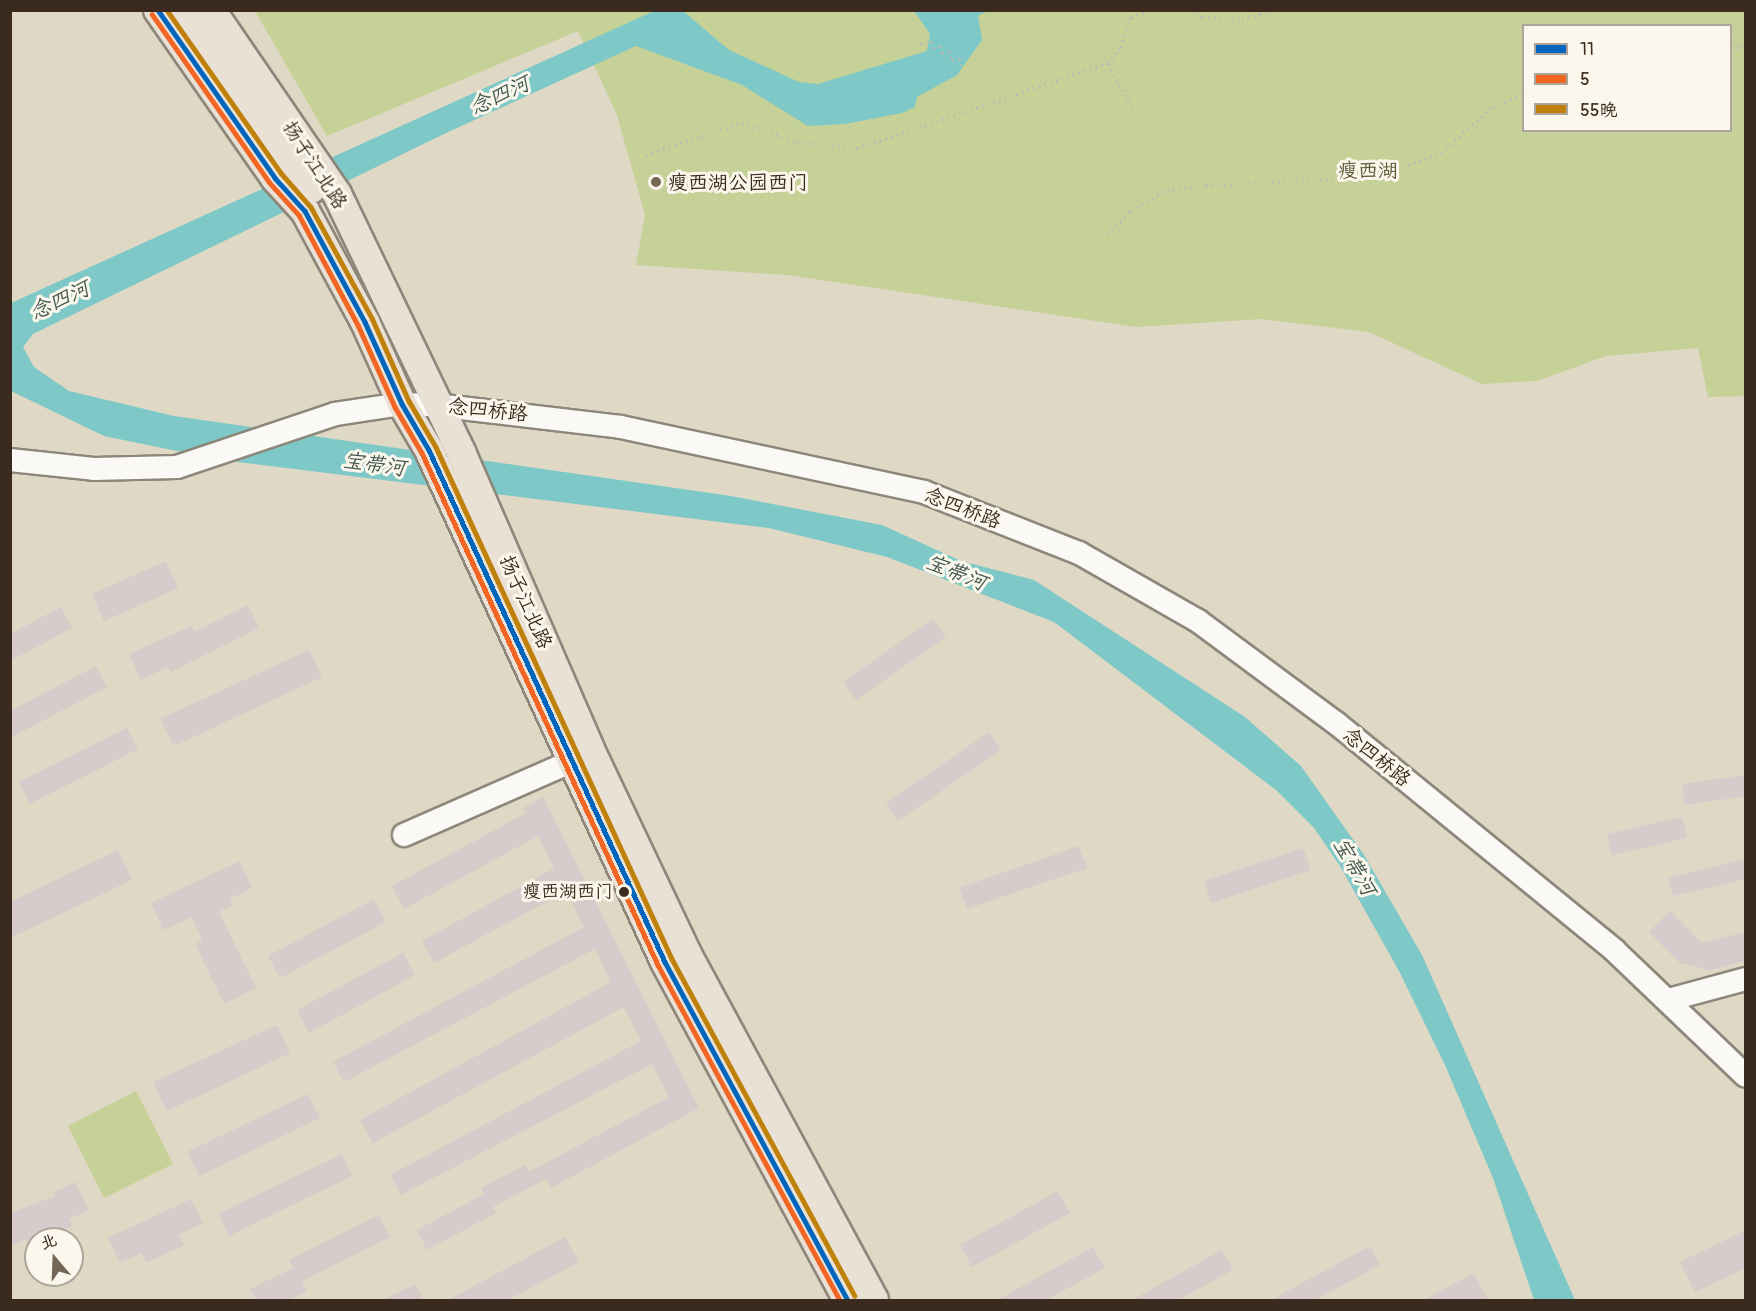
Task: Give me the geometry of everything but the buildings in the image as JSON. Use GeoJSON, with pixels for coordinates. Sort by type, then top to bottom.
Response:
{"type":"FeatureCollection","features":[{"type":"Feature","properties":{"kind":"main road","name":"扬子江北路"},"geometry":{"type":"LineString","coordinates":[[158,10],[294,167],[321,202],[357,238],[435,405],[461,452],[596,762],[687,954],[874,1300]]}},
{"type":"Feature","properties":{"kind":"main road"},"geometry":{"type":"LineString","coordinates":[[184,10],[294,167]]}},
{"type":"Feature","properties":{"kind":"main road","name":"扬子江北路"},"geometry":{"type":"LineString","coordinates":[[211,10],[294,167],[321,202],[365,322],[402,404],[429,450],[449,499],[570,762],[665,962],[848,1300]]}},
{"type":"Feature","properties":{"kind":"street","name":"念四桥路"},"geometry":{"type":"LineString","coordinates":[[10,460],[94,469],[177,467],[335,414],[402,404],[435,405],[621,427],[924,492],[1079,553],[1198,621],[1336,723],[1614,950],[1746,1076]]}},
{"type":"Feature","properties":{"kind":"street"},"geometry":{"type":"LineString","coordinates":[[404,835],[570,762]]}},
{"type":"Feature","properties":{"kind":"street"},"geometry":{"type":"LineString","coordinates":[[1668,1000],[1746,979]]}},
{"type":"Feature","properties":{"kind":"path"},"geometry":{"type":"LineString","coordinates":[[646,155],[742,122],[796,142],[857,148],[1108,63],[1121,47],[1131,17],[1151,10]]}},
{"type":"Feature","properties":{"kind":"path"},"geometry":{"type":"LineString","coordinates":[[1189,10],[1202,17],[1242,19],[1276,10]]}},
{"type":"Feature","properties":{"kind":"path"},"geometry":{"type":"LineString","coordinates":[[920,44],[931,41],[933,48],[940,46],[942,53],[949,51],[952,60],[959,57],[961,65]]}},
{"type":"Feature","properties":{"kind":"path"},"geometry":{"type":"LineString","coordinates":[[1108,63],[1132,107]]}},
{"type":"Feature","properties":{"kind":"path"},"geometry":{"type":"LineString","coordinates":[[1107,234],[1131,211],[1167,190],[1337,179],[1408,165],[1441,153],[1493,106],[1522,95]]}},
{"type":"Feature","properties":{"kind":"green space","name":"瘦西湖"},"geometry":{"type":"Polygon","coordinates":[[[255,11],[1745,11],[1745,396],[1708,397],[1698,348],[1606,356],[1537,381],[1482,384],[1369,332],[1262,319],[1136,327],[788,275],[636,265],[645,215],[617,115],[578,31],[327,136],[255,11]]]}},
{"type":"Feature","properties":{"kind":"green space"},"geometry":{"type":"Polygon","coordinates":[[[136,1091],[173,1164],[104,1198],[68,1126],[136,1091]]]}},
{"type":"Feature","properties":{"kind":"water"},"geometry":{"type":"Polygon","coordinates":[[[654,11],[683,11],[729,50],[799,82],[818,84],[927,51],[930,34],[914,11],[990,11],[978,15],[982,40],[957,75],[917,97],[915,107],[902,113],[845,124],[808,126],[742,85],[636,46],[446,133],[33,334],[23,347],[34,367],[69,391],[174,416],[731,496],[882,525],[961,561],[1034,580],[1245,717],[1301,766],[1364,855],[1422,955],[1575,1300],[1534,1300],[1493,1178],[1445,1065],[1399,971],[1340,866],[1314,828],[1276,790],[1054,622],[887,557],[769,528],[221,460],[104,436],[11,391],[11,303],[654,11]]]}},
{"type":"Feature","properties":{"kind":"transit line","name":"11"},"geometry":{"type":"LineString","coordinates":[[158,10],[275,178],[305,211],[365,322],[402,404],[429,450],[665,962],[848,1300]]}},
{"type":"Feature","properties":{"kind":"transit line","name":"55晚"},"geometry":{"type":"LineString","coordinates":[[167,10],[281,173],[311,207],[372,318],[409,401],[436,447],[672,959],[855,1296]]}},
{"type":"Feature","properties":{"kind":"transit line","name":"5"},"geometry":{"type":"LineString","coordinates":[[152,14],[269,182],[299,215],[358,325],[395,407],[422,453],[658,965],[840,1300]]}},
{"type":"Feature","properties":{"kind":"place","name":"瘦西湖公园西门"},"geometry":{"type":"Point","coordinates":[656,182]}},
{"type":"Feature","properties":{"kind":"place","name":"瘦西湖西门"},"geometry":{"type":"Point","coordinates":[624,892]}},
{"type":"Feature","properties":{"kind":"water label","name":"念四河"},"geometry":{"type":"Point","coordinates":[500,96]}},
{"type":"Feature","properties":{"kind":"water label","name":"念四河"},"geometry":{"type":"Point","coordinates":[60,301]}},
{"type":"Feature","properties":{"kind":"water label","name":"宝带河"},"geometry":{"type":"Point","coordinates":[374,465]}},
{"type":"Feature","properties":{"kind":"water label","name":"宝带河"},"geometry":{"type":"Point","coordinates":[956,573]}},
{"type":"Feature","properties":{"kind":"water label","name":"宝带河"},"geometry":{"type":"Point","coordinates":[1354,867]}}]}
